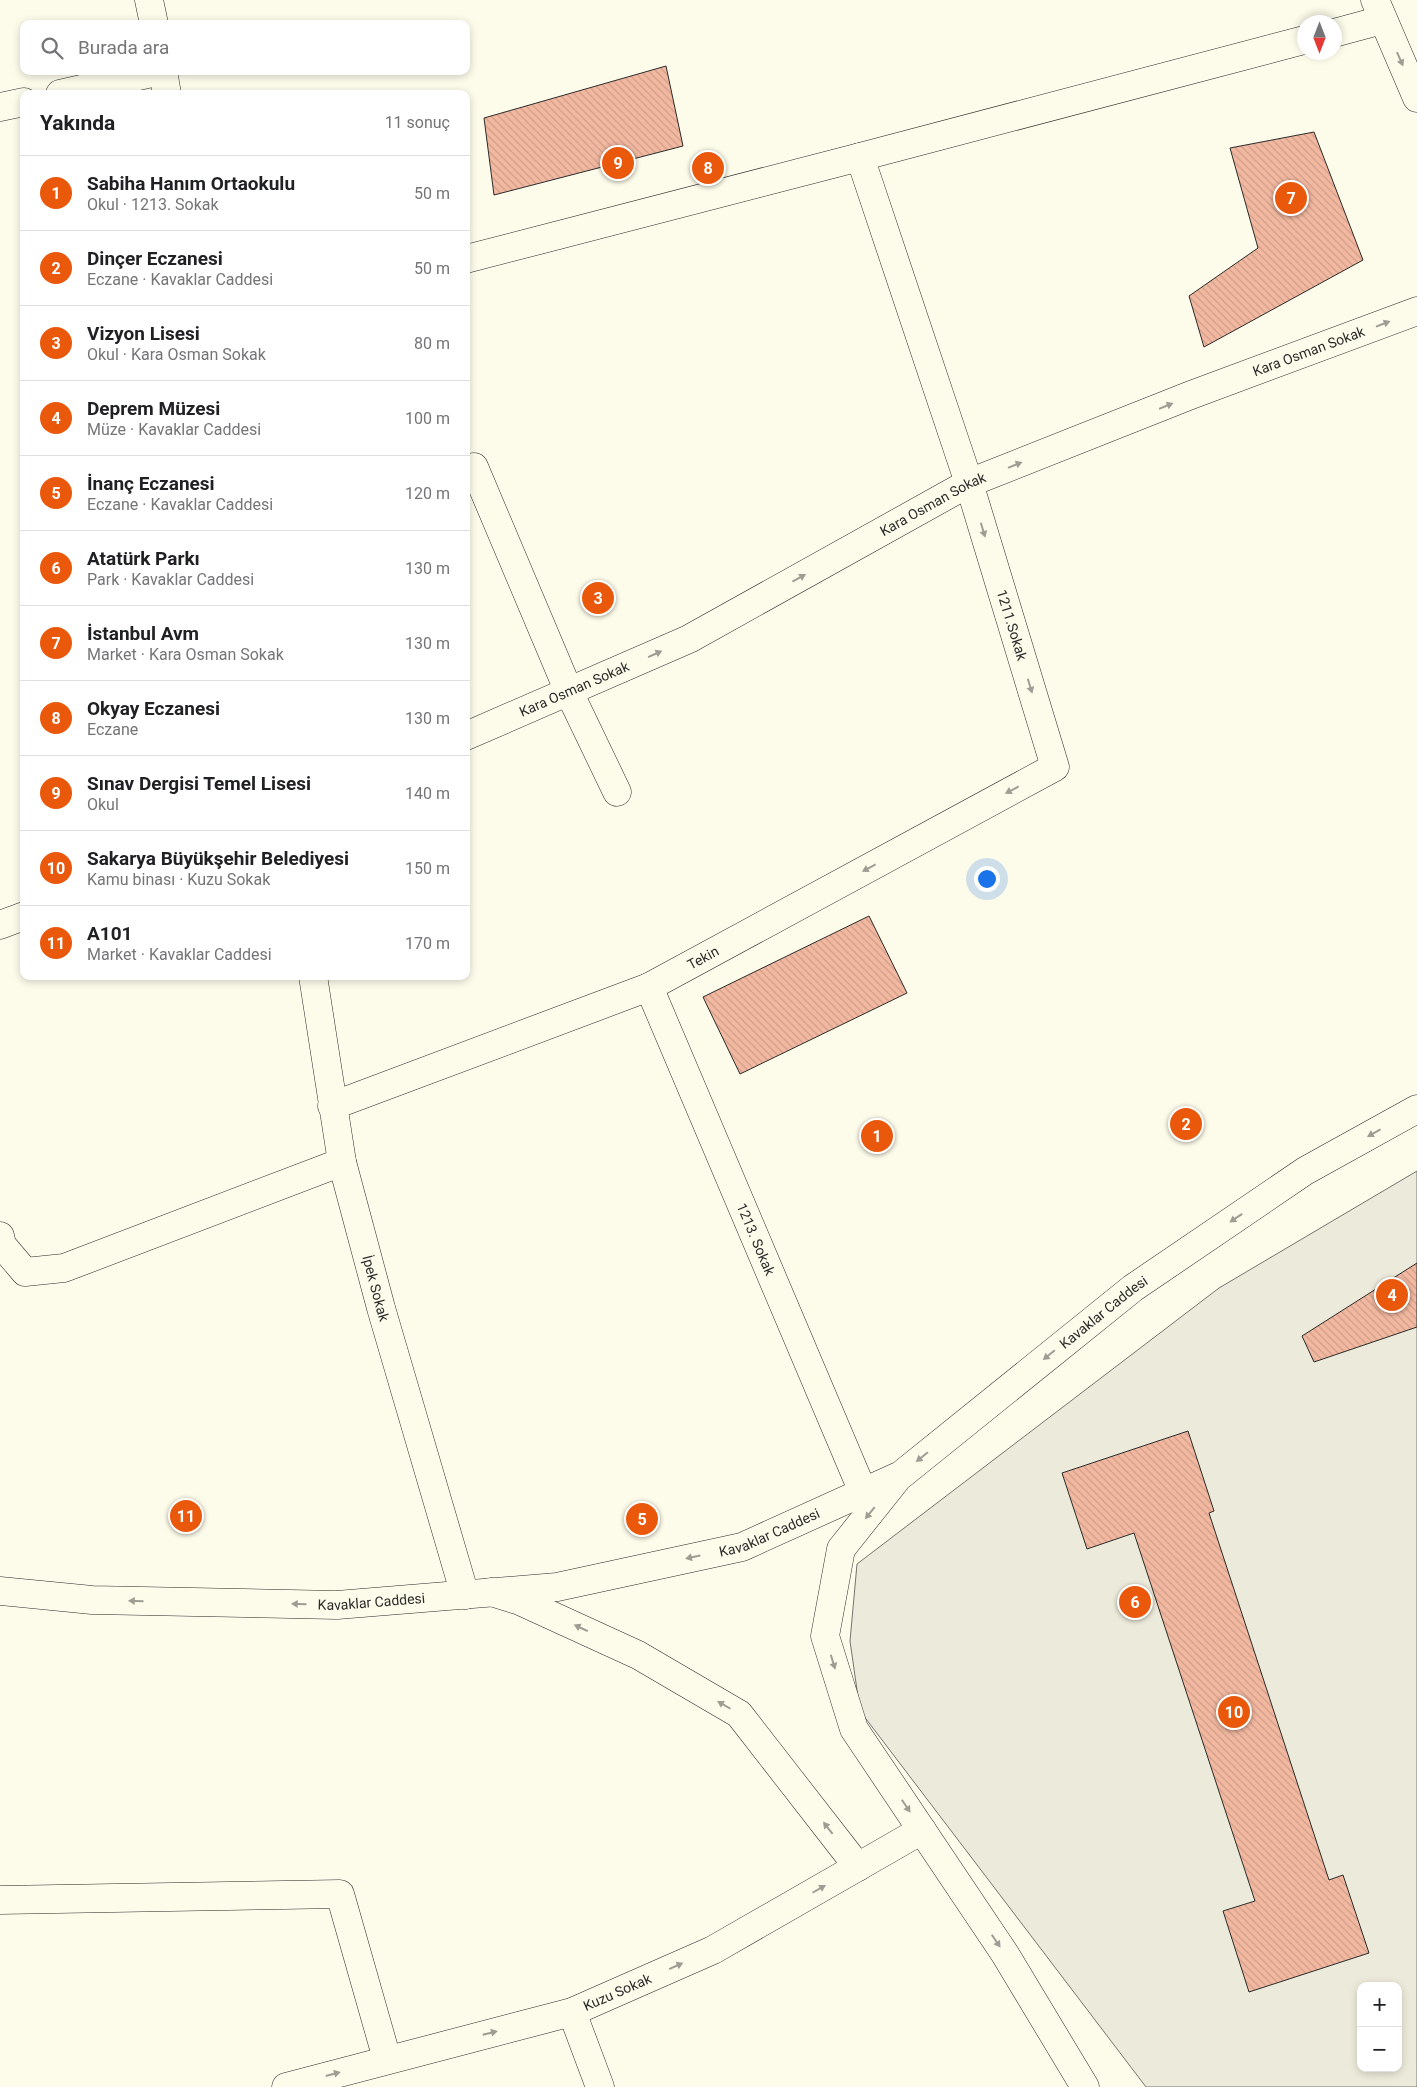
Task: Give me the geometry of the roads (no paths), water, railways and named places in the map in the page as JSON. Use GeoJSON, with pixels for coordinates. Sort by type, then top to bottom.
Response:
{"type":"FeatureCollection","features":[{"type":"Feature","properties":{"kind":"street"},"geometry":{"type":"LineString","coordinates":[[149,0],[153,20]]}},
{"type":"Feature","properties":{"kind":"street"},"geometry":{"type":"LineString","coordinates":[[1342,29],[1384,7],[1417,98]]}},
{"type":"Feature","properties":{"kind":"street"},"geometry":{"type":"LineString","coordinates":[[470,258],[1297,42]]}},
{"type":"Feature","properties":{"kind":"street"},"geometry":{"type":"LineString","coordinates":[[78,90],[143,75]]}},
{"type":"Feature","properties":{"kind":"street"},"geometry":{"type":"LineString","coordinates":[[162,75],[166,90]]}},
{"type":"Feature","properties":{"kind":"street"},"geometry":{"type":"LineString","coordinates":[[0,107],[20,103]]}},
{"type":"Feature","properties":{"kind":"street","name":"1211.Sokak"},"geometry":{"type":"LineString","coordinates":[[860,157],[969,483],[1055,767]]}},
{"type":"Feature","properties":{"kind":"street","name":"Kara Osman Sokak"},"geometry":{"type":"LineString","coordinates":[[470,734],[689,639],[969,483],[1417,311]]}},
{"type":"Feature","properties":{"kind":"street"},"geometry":{"type":"LineString","coordinates":[[474,467],[569,692],[617,792]]}},
{"type":"Feature","properties":{"kind":"street","name":"Tekin"},"geometry":{"type":"LineString","coordinates":[[332,1106],[649,987],[1055,767]]}},
{"type":"Feature","properties":{"kind":"street"},"geometry":{"type":"LineString","coordinates":[[0,925],[20,918]]}},
{"type":"Feature","properties":{"kind":"street","name":"İpek Sokak"},"geometry":{"type":"LineString","coordinates":[[313,980],[342,1162],[381,1308],[478,1593]]}},
{"type":"Feature","properties":{"kind":"street","name":"1213. Sokak"},"geometry":{"type":"LineString","coordinates":[[649,987],[863,1492]]}},
{"type":"Feature","properties":{"kind":"street","name":"Kavaklar Caddesi"},"geometry":{"type":"LineString","coordinates":[[0,1591],[92,1600],[337,1605],[557,1587],[742,1547],[901,1475],[1133,1288],[1305,1171],[1417,1109]]}},
{"type":"Feature","properties":{"kind":"street"},"geometry":{"type":"LineString","coordinates":[[0,1236],[2,1245],[25,1272],[64,1268],[342,1162]]}},
{"type":"Feature","properties":{"kind":"street"},"geometry":{"type":"LineString","coordinates":[[901,1475],[841,1549],[825,1636],[854,1730],[1005,1954],[1085,2087]]}},
{"type":"Feature","properties":{"kind":"street"},"geometry":{"type":"LineString","coordinates":[[478,1593],[520,1601],[638,1655],[739,1714],[858,1867]]}},
{"type":"Feature","properties":{"kind":"street","name":"Kuzu Sokak"},"geometry":{"type":"LineString","coordinates":[[286,2087],[572,2012],[713,1950],[922,1830]]}},
{"type":"Feature","properties":{"kind":"street"},"geometry":{"type":"LineString","coordinates":[[0,1900],[340,1894],[387,2059]]}},
{"type":"Feature","properties":{"kind":"street"},"geometry":{"type":"LineString","coordinates":[[572,2012],[600,2087]]}},
{"type":"Feature","properties":{"kind":"place","name":"Sınav Dergisi Temel Lisesi"},"geometry":{"type":"Point","coordinates":[618,163]}},
{"type":"Feature","properties":{"kind":"place","name":"Okyay Eczanesi"},"geometry":{"type":"Point","coordinates":[708,168]}},
{"type":"Feature","properties":{"kind":"place","name":"İstanbul Avm"},"geometry":{"type":"Point","coordinates":[1291,198]}},
{"type":"Feature","properties":{"kind":"place","name":"Vizyon Lisesi"},"geometry":{"type":"Point","coordinates":[598,598]}},
{"type":"Feature","properties":{"kind":"place","name":"Dinçer Eczanesi"},"geometry":{"type":"Point","coordinates":[1186,1124]}},
{"type":"Feature","properties":{"kind":"place","name":"Sabiha Hanım Ortaokulu"},"geometry":{"type":"Point","coordinates":[877,1136]}},
{"type":"Feature","properties":{"kind":"place","name":"Deprem Müzesi"},"geometry":{"type":"Point","coordinates":[1392,1295]}},
{"type":"Feature","properties":{"kind":"place","name":"A101"},"geometry":{"type":"Point","coordinates":[186,1516]}},
{"type":"Feature","properties":{"kind":"place","name":"İnanç Eczanesi"},"geometry":{"type":"Point","coordinates":[642,1519]}},
{"type":"Feature","properties":{"kind":"place","name":"Atatürk Parkı"},"geometry":{"type":"Point","coordinates":[1135,1602]}},
{"type":"Feature","properties":{"kind":"place","name":"Sakarya Büyükşehir Belediyesi"},"geometry":{"type":"Point","coordinates":[1234,1712]}}]}
